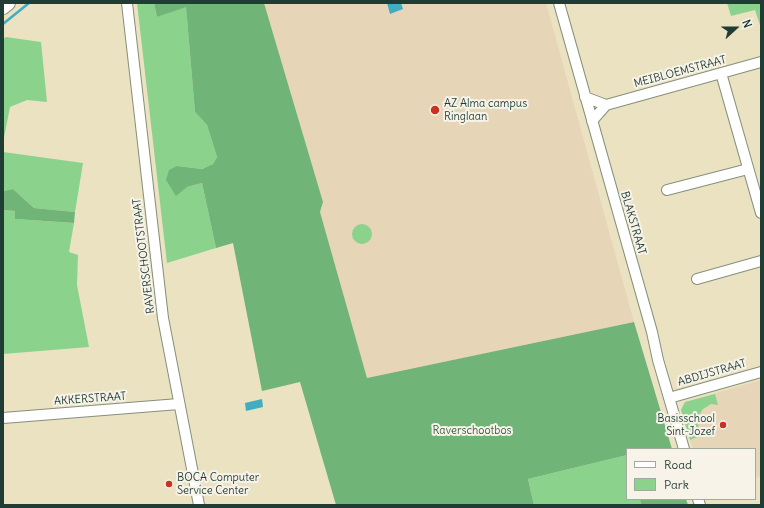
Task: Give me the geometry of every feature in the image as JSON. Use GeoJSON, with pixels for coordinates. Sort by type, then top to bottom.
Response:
{"type":"FeatureCollection","features":[{"type":"Feature","properties":{"kind":"main road"},"geometry":{"type":"LineString","coordinates":[[3,7],[8,3]]}},
{"type":"Feature","properties":{"kind":"street","name":"RAVERSCHOOTSTRAAT"},"geometry":{"type":"LineString","coordinates":[[127,3],[164,325],[199,505]]}},
{"type":"Feature","properties":{"kind":"street","name":"BLAKSTRAAT"},"geometry":{"type":"LineString","coordinates":[[559,3],[684,448]]}},
{"type":"Feature","properties":{"kind":"street","name":"MEIBLOEMSTRAAT"},"geometry":{"type":"LineString","coordinates":[[606,105],[761,62]]}},
{"type":"Feature","properties":{"kind":"street"},"geometry":{"type":"LineString","coordinates":[[721,73],[761,213]]}},
{"type":"Feature","properties":{"kind":"street"},"geometry":{"type":"LineString","coordinates":[[585,97],[606,105],[592,121]]}},
{"type":"Feature","properties":{"kind":"street"},"geometry":{"type":"LineString","coordinates":[[667,190],[748,169]]}},
{"type":"Feature","properties":{"kind":"street"},"geometry":{"type":"LineString","coordinates":[[697,280],[761,261]]}},
{"type":"Feature","properties":{"kind":"street","name":"ABDIJSTRAAT"},"geometry":{"type":"LineString","coordinates":[[669,398],[761,372]]}},
{"type":"Feature","properties":{"kind":"street","name":"AKKERSTRAAT"},"geometry":{"type":"LineString","coordinates":[[3,418],[179,404]]}},
{"type":"Feature","properties":{"kind":"shaded area","name":"AZ Alma campus Ringlaan"},"geometry":{"type":"Polygon","coordinates":[[[264,3],[546,3],[634,322],[367,378],[320,212],[323,202],[264,3]]]}},
{"type":"Feature","properties":{"kind":"shaded area","name":"Basisschool Sint-Jozef"},"geometry":{"type":"Polygon","coordinates":[[[761,380],[761,476],[756,478],[756,448],[693,448],[681,410],[685,402],[761,380]]]}},
{"type":"Feature","properties":{"kind":"green space"},"geometry":{"type":"Polygon","coordinates":[[[137,3],[154,3],[157,17],[186,6],[195,112],[207,125],[217,157],[213,164],[202,169],[177,166],[187,187],[202,183],[216,248],[167,263],[137,3]]]}},
{"type":"Feature","properties":{"kind":"green space","name":"Raverschootbos"},"geometry":{"type":"Polygon","coordinates":[[[154,3],[264,3],[323,202],[320,212],[367,378],[634,322],[672,448],[626,448],[626,455],[528,479],[534,505],[336,505],[300,382],[262,391],[233,243],[216,248],[202,183],[187,187],[176,196],[166,180],[169,170],[177,166],[202,169],[213,164],[217,157],[207,125],[195,112],[186,7],[157,17],[154,3]]]}},
{"type":"Feature","properties":{"kind":"green space"},"geometry":{"type":"Polygon","coordinates":[[[727,3],[761,3],[761,28],[755,10],[731,16],[727,3]]]}},
{"type":"Feature","properties":{"kind":"green space"},"geometry":{"type":"Polygon","coordinates":[[[6,37],[41,42],[47,102],[27,100],[10,107],[3,143],[3,39],[6,37]]]}},
{"type":"Feature","properties":{"kind":"green space"},"geometry":{"type":"Polygon","coordinates":[[[3,152],[83,163],[75,212],[34,208],[13,189],[3,191],[3,152]]]}},
{"type":"Feature","properties":{"kind":"green space"},"geometry":{"type":"Polygon","coordinates":[[[13,189],[34,208],[75,212],[74,223],[15,219],[15,211],[3,210],[3,191],[13,189]]]}},
{"type":"Feature","properties":{"kind":"green space"},"geometry":{"type":"Polygon","coordinates":[[[3,210],[15,211],[15,219],[74,223],[69,252],[78,255],[77,285],[89,347],[3,354],[3,210]]]}},
{"type":"Feature","properties":{"kind":"green space"},"geometry":{"type":"Polygon","coordinates":[[[358,224],[366,224],[372,230],[372,238],[366,244],[358,244],[352,238],[352,230],[358,224]]]}},
{"type":"Feature","properties":{"kind":"green space"},"geometry":{"type":"Polygon","coordinates":[[[715,394],[718,405],[711,404],[703,409],[697,418],[700,436],[690,440],[681,410],[685,402],[715,394]]]}},
{"type":"Feature","properties":{"kind":"green space"},"geometry":{"type":"Polygon","coordinates":[[[626,455],[626,500],[640,500],[641,505],[534,505],[528,479],[626,455]]]}},
{"type":"Feature","properties":{"kind":"green space"},"geometry":{"type":"Polygon","coordinates":[[[640,500],[686,500],[688,505],[641,505],[640,500]]]}},
{"type":"Feature","properties":{"kind":"water"},"geometry":{"type":"Polygon","coordinates":[[[387,3],[401,3],[403,9],[390,14],[387,3]]]}},
{"type":"Feature","properties":{"kind":"water"},"geometry":{"type":"Polygon","coordinates":[[[262,399],[263,407],[246,411],[245,403],[262,399]]]}},
{"type":"Feature","properties":{"kind":"waterway"},"geometry":{"type":"LineString","coordinates":[[3,24],[29,3]]}},
{"type":"Feature","properties":{"kind":"place","name":"AZ Alma campus Ringlaan"},"geometry":{"type":"Point","coordinates":[435,110]}},
{"type":"Feature","properties":{"kind":"place","name":"Basisschool Sint-Jozef"},"geometry":{"type":"Point","coordinates":[723,425]}},
{"type":"Feature","properties":{"kind":"place","name":"BOCA Computer Service Center"},"geometry":{"type":"Point","coordinates":[169,484]}}]}
